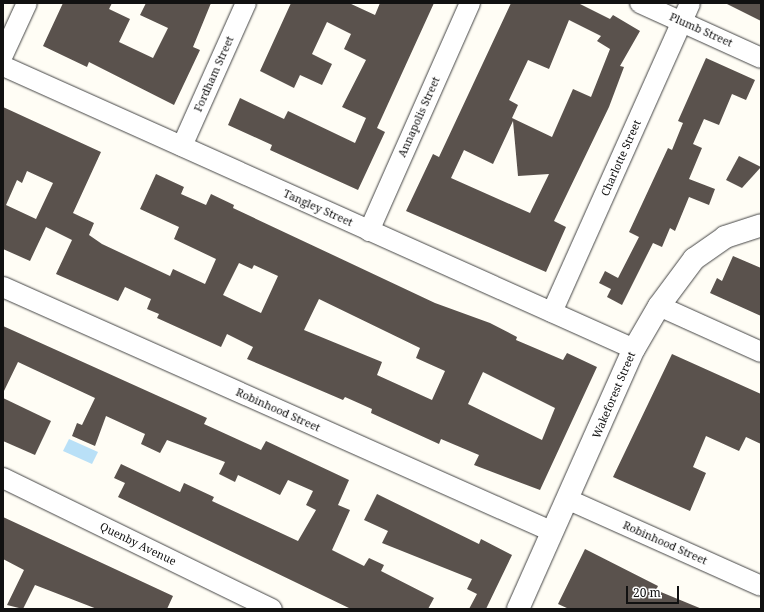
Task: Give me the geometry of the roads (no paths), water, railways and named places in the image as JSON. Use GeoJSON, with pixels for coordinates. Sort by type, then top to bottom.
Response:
{"type":"FeatureCollection","features":[{"type":"Feature","properties":{"kind":"street"},"geometry":{"type":"LineString","coordinates":[[3,56],[27,3]]}},
{"type":"Feature","properties":{"kind":"street","name":"Fordham Street"},"geometry":{"type":"LineString","coordinates":[[182,146],[246,3]]}},
{"type":"Feature","properties":{"kind":"street","name":"Annapolis Street"},"geometry":{"type":"LineString","coordinates":[[369,231],[470,3]]}},
{"type":"Feature","properties":{"kind":"street","name":"Plumb Street"},"geometry":{"type":"LineString","coordinates":[[640,3],[761,58]]}},
{"type":"Feature","properties":{"kind":"street","name":"Charlotte Street"},"geometry":{"type":"LineString","coordinates":[[552,312],[690,3]]}},
{"type":"Feature","properties":{"kind":"street","name":"Tangley Street"},"geometry":{"type":"LineString","coordinates":[[3,66],[634,349]]}},
{"type":"Feature","properties":{"kind":"street","name":"Wakeforest Street"},"geometry":{"type":"LineString","coordinates":[[518,609],[569,500],[634,349],[659,306],[694,259],[725,237],[761,225]]}},
{"type":"Feature","properties":{"kind":"street","name":"Robinhood Street"},"geometry":{"type":"LineString","coordinates":[[3,287],[553,532]]}},
{"type":"Feature","properties":{"kind":"street"},"geometry":{"type":"LineString","coordinates":[[659,306],[761,352]]}},
{"type":"Feature","properties":{"kind":"street","name":"Quenby Avenue"},"geometry":{"type":"LineString","coordinates":[[3,478],[272,609]]}},
{"type":"Feature","properties":{"kind":"street","name":"Robinhood Street"},"geometry":{"type":"LineString","coordinates":[[569,500],[761,586]]}},
{"type":"Feature","properties":{"kind":"water"},"geometry":{"type":"Polygon","coordinates":[[[69,439],[98,452],[92,464],[63,451],[69,439]]]}}]}
